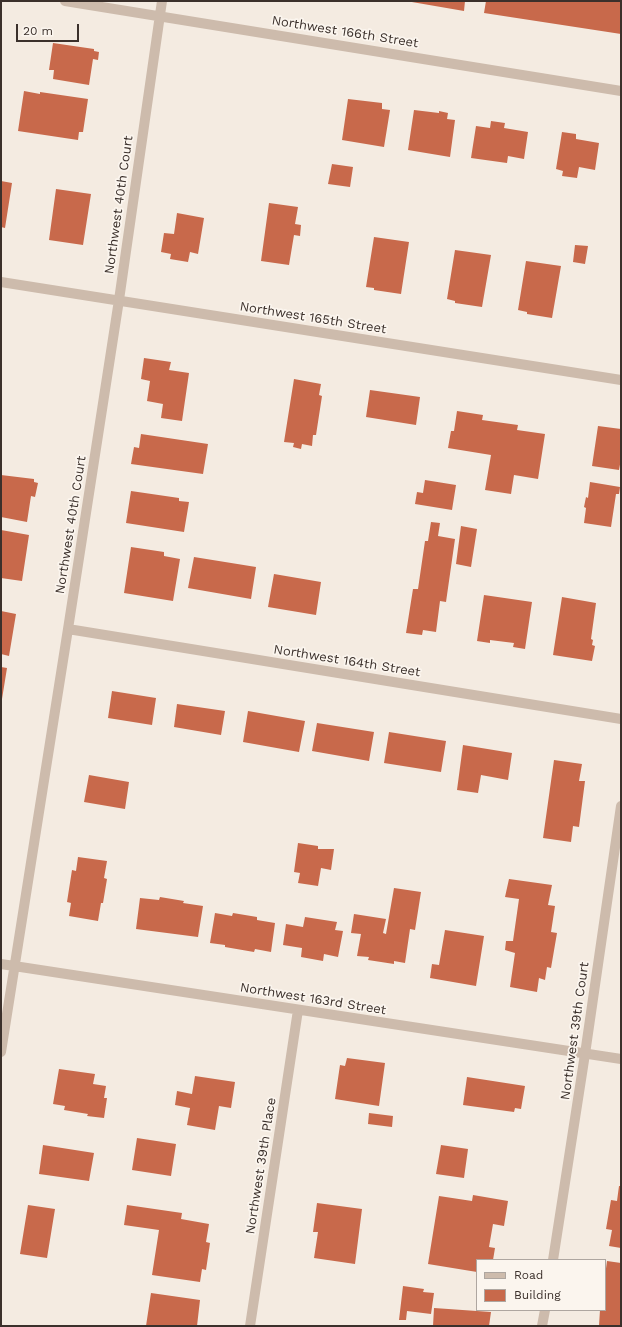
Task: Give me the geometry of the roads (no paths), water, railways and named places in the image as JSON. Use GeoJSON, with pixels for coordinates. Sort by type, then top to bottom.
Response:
{"type":"FeatureCollection","features":[{"type":"Feature","properties":{"kind":"street","name":"Northwest 166th Street"},"geometry":{"type":"LineString","coordinates":[[65,1],[160,15],[621,91]]}},
{"type":"Feature","properties":{"kind":"street","name":"Northwest 40th Court"},"geometry":{"type":"LineString","coordinates":[[1,1052],[119,300],[162,1]]}},
{"type":"Feature","properties":{"kind":"street","name":"Northwest 165th Street"},"geometry":{"type":"LineString","coordinates":[[1,282],[621,380]]}},
{"type":"Feature","properties":{"kind":"street","name":"Northwest 164th Street"},"geometry":{"type":"LineString","coordinates":[[68,629],[621,719]]}},
{"type":"Feature","properties":{"kind":"street","name":"Northwest 39th Court"},"geometry":{"type":"LineString","coordinates":[[553,1259],[621,806]]}},
{"type":"Feature","properties":{"kind":"street","name":"Northwest 163rd Street"},"geometry":{"type":"LineString","coordinates":[[1,964],[621,1059]]}},
{"type":"Feature","properties":{"kind":"street","name":"Northwest 39th Place"},"geometry":{"type":"LineString","coordinates":[[250,1326],[298,1010]]}},
{"type":"Feature","properties":{"kind":"street"},"geometry":{"type":"LineString","coordinates":[[542,1326],[545,1311]]}}]}
